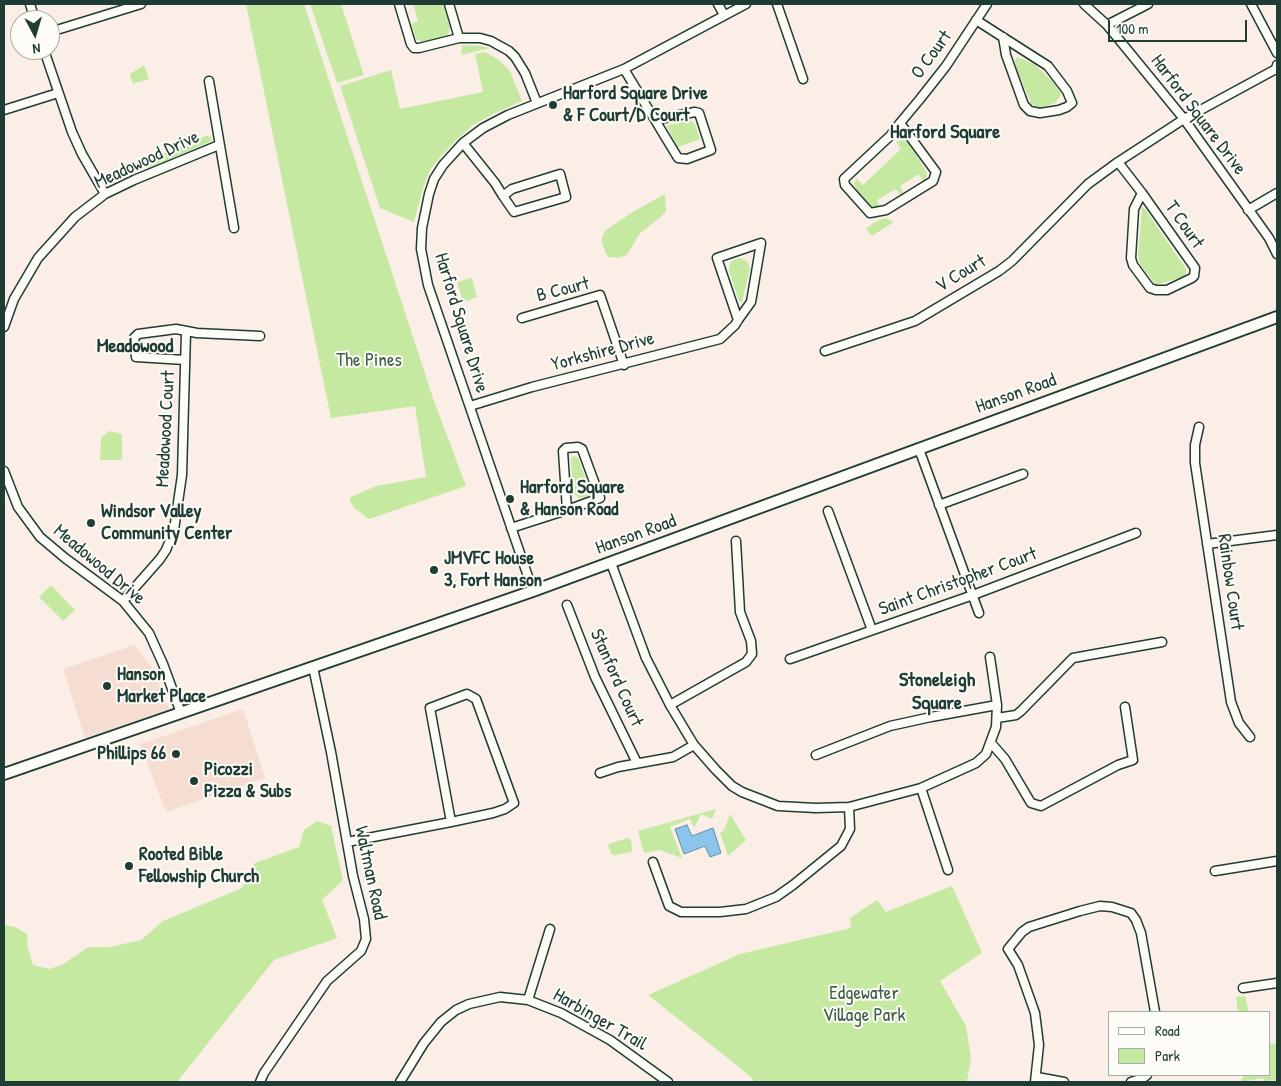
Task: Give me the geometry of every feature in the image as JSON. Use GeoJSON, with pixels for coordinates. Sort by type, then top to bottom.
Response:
{"type":"FeatureCollection","features":[{"type":"Feature","properties":{"kind":"street"},"geometry":{"type":"LineString","coordinates":[[60,29],[141,4]]}},
{"type":"Feature","properties":{"kind":"street"},"geometry":{"type":"LineString","coordinates":[[399,4],[411,44],[414,48],[459,38],[480,38],[491,41],[509,51],[520,65],[537,103]]}},
{"type":"Feature","properties":{"kind":"street"},"geometry":{"type":"LineString","coordinates":[[449,4],[459,38]]}},
{"type":"Feature","properties":{"kind":"street"},"geometry":{"type":"LineString","coordinates":[[718,4],[724,15]]}},
{"type":"Feature","properties":{"kind":"street","name":"Harford Square Drive"},"geometry":{"type":"LineString","coordinates":[[533,591],[428,286],[421,249],[425,210],[434,179],[443,165],[463,143],[483,128],[508,115],[624,69],[746,4]]}},
{"type":"Feature","properties":{"kind":"street"},"geometry":{"type":"LineString","coordinates":[[777,4],[803,79]]}},
{"type":"Feature","properties":{"kind":"street","name":"O Court"},"geometry":{"type":"LineString","coordinates":[[900,123],[936,172],[933,181],[886,210],[870,213],[844,185],[844,179],[890,136],[900,123],[946,66],[987,4]]}},
{"type":"Feature","properties":{"kind":"street","name":"Harford Square Drive"},"geometry":{"type":"LineString","coordinates":[[1084,4],[1106,25],[1184,119],[1269,238],[1277,254]]}},
{"type":"Feature","properties":{"kind":"street"},"geometry":{"type":"LineString","coordinates":[[1106,25],[1148,4]]}},
{"type":"Feature","properties":{"kind":"street"},"geometry":{"type":"LineString","coordinates":[[1251,4],[1277,53]]}},
{"type":"Feature","properties":{"kind":"street"},"geometry":{"type":"LineString","coordinates":[[976,20],[1003,37],[1048,66],[1067,91],[1072,102],[1067,107],[1040,113],[1030,111],[1024,105],[1006,55],[1003,37]]}},
{"type":"Feature","properties":{"kind":"street"},"geometry":{"type":"LineString","coordinates":[[47,60],[82,154],[105,194]]}},
{"type":"Feature","properties":{"kind":"street","name":"V Court"},"geometry":{"type":"LineString","coordinates":[[825,351],[915,320],[999,271],[1012,261],[1088,184],[1184,119],[1276,69],[1277,65]]}},
{"type":"Feature","properties":{"kind":"street"},"geometry":{"type":"LineString","coordinates":[[624,69],[678,158],[687,159],[711,150],[699,113],[695,112],[655,120]]}},
{"type":"Feature","properties":{"kind":"street","name":"Meadowood Drive"},"geometry":{"type":"LineString","coordinates":[[209,80],[234,228]]}},
{"type":"Feature","properties":{"kind":"street"},"geometry":{"type":"LineString","coordinates":[[4,110],[58,93]]}},
{"type":"Feature","properties":{"kind":"street"},"geometry":{"type":"LineString","coordinates":[[463,143],[514,212],[566,197],[560,174],[512,189],[503,196]]}},
{"type":"Feature","properties":{"kind":"street","name":"Meadowood Drive"},"geometry":{"type":"LineString","coordinates":[[4,326],[14,299],[38,258],[75,217],[105,194],[219,145]]}},
{"type":"Feature","properties":{"kind":"street","name":"T Court"},"geometry":{"type":"LineString","coordinates":[[1118,162],[1142,193],[1195,268],[1192,278],[1167,290],[1150,288],[1133,266],[1131,258],[1134,209],[1142,193]]}},
{"type":"Feature","properties":{"kind":"street"},"geometry":{"type":"LineString","coordinates":[[1248,210],[1277,193]]}},
{"type":"Feature","properties":{"kind":"street","name":"Yorkshire Drive"},"geometry":{"type":"LineString","coordinates":[[470,406],[532,387],[720,339],[738,320],[751,302],[761,243],[717,258],[738,320]]}},
{"type":"Feature","properties":{"kind":"street","name":"B Court"},"geometry":{"type":"LineString","coordinates":[[522,318],[600,295],[624,365]]}},
{"type":"Feature","properties":{"kind":"street","name":"Hanson Road"},"geometry":{"type":"LineString","coordinates":[[4,774],[611,563],[918,448],[1277,317]]}},
{"type":"Feature","properties":{"kind":"street","name":"Meadowood Court"},"geometry":{"type":"LineString","coordinates":[[186,360],[136,357],[134,338],[138,334],[176,329],[186,332],[260,336]]}},
{"type":"Feature","properties":{"kind":"street","name":"Meadowood Court"},"geometry":{"type":"LineString","coordinates":[[123,601],[160,559],[171,540],[174,530],[182,475],[186,332]]}},
{"type":"Feature","properties":{"kind":"street","name":"Rainbow Court"},"geometry":{"type":"LineString","coordinates":[[1199,427],[1195,445],[1195,463],[1231,702],[1239,723],[1250,737]]}},
{"type":"Feature","properties":{"kind":"street"},"geometry":{"type":"LineString","coordinates":[[511,528],[567,510],[600,498],[582,449],[578,447],[566,448],[563,452],[567,510]]}},
{"type":"Feature","properties":{"kind":"street"},"geometry":{"type":"LineString","coordinates":[[918,448],[979,613]]}},
{"type":"Feature","properties":{"kind":"street","name":"Meadowood Drive"},"geometry":{"type":"LineString","coordinates":[[4,471],[18,507],[40,537],[123,601],[149,633],[154,641],[181,713]]}},
{"type":"Feature","properties":{"kind":"street"},"geometry":{"type":"LineString","coordinates":[[939,505],[1022,474]]}},
{"type":"Feature","properties":{"kind":"street"},"geometry":{"type":"LineString","coordinates":[[828,511],[872,630]]}},
{"type":"Feature","properties":{"kind":"street","name":"Saint Christopher Court"},"geometry":{"type":"LineString","coordinates":[[790,659],[972,595],[1136,533]]}},
{"type":"Feature","properties":{"kind":"street"},"geometry":{"type":"LineString","coordinates":[[1208,544],[1277,535]]}},
{"type":"Feature","properties":{"kind":"street"},"geometry":{"type":"LineString","coordinates":[[670,705],[746,662],[752,654],[751,641],[740,612],[736,541]]}},
{"type":"Feature","properties":{"kind":"street"},"geometry":{"type":"LineString","coordinates":[[611,563],[646,658],[670,705],[694,744],[732,786],[742,792],[778,806],[849,807],[921,788],[976,763],[986,754],[995,734],[997,706],[990,656]]}},
{"type":"Feature","properties":{"kind":"street","name":"Stanford Court"},"geometry":{"type":"LineString","coordinates":[[568,605],[595,677],[637,763]]}},
{"type":"Feature","properties":{"kind":"street"},"geometry":{"type":"LineString","coordinates":[[997,718],[1021,711],[1073,658],[1162,642]]}},
{"type":"Feature","properties":{"kind":"street","name":"Waltman Road"},"geometry":{"type":"LineString","coordinates":[[260,1082],[264,1073],[328,981],[364,946],[366,930],[313,667]]}},
{"type":"Feature","properties":{"kind":"street"},"geometry":{"type":"LineString","coordinates":[[347,842],[493,814],[514,803],[476,699],[467,694],[430,708],[451,822]]}},
{"type":"Feature","properties":{"kind":"street"},"geometry":{"type":"LineString","coordinates":[[816,755],[890,726],[997,706]]}},
{"type":"Feature","properties":{"kind":"street"},"geometry":{"type":"LineString","coordinates":[[992,743],[1031,803],[1041,806],[1118,765],[1133,760],[1125,707]]}},
{"type":"Feature","properties":{"kind":"street"},"geometry":{"type":"LineString","coordinates":[[600,773],[618,767],[672,757],[694,744]]}},
{"type":"Feature","properties":{"kind":"street"},"geometry":{"type":"LineString","coordinates":[[921,788],[948,870]]}},
{"type":"Feature","properties":{"kind":"street"},"geometry":{"type":"LineString","coordinates":[[653,862],[669,906],[681,912],[720,912],[746,909],[776,897],[841,846],[850,829],[849,807]]}},
{"type":"Feature","properties":{"kind":"street"},"geometry":{"type":"LineString","coordinates":[[1215,871],[1277,861]]}},
{"type":"Feature","properties":{"kind":"street"},"geometry":{"type":"LineString","coordinates":[[1064,1082],[1036,1080],[1039,1045],[1035,1013],[1018,965],[1008,949],[1022,932],[1029,927],[1080,910],[1100,906],[1112,907],[1131,914],[1141,932],[1155,1011]]}},
{"type":"Feature","properties":{"kind":"street"},"geometry":{"type":"LineString","coordinates":[[528,1000],[550,929]]}},
{"type":"Feature","properties":{"kind":"street"},"geometry":{"type":"LineString","coordinates":[[1243,988],[1277,983]]}},
{"type":"Feature","properties":{"kind":"street","name":"Harbinger Trail"},"geometry":{"type":"LineString","coordinates":[[400,1082],[424,1043],[441,1022],[456,1010],[469,1004],[500,997],[528,1000],[561,1013],[610,1040],[668,1082]]}},
{"type":"Feature","properties":{"kind":"street"},"geometry":{"type":"LineString","coordinates":[[1131,1082],[1146,1076]]}},
{"type":"Feature","properties":{"kind":"shaded area"},"geometry":{"type":"Polygon","coordinates":[[[135,645],[153,669],[169,709],[85,738],[63,669],[135,645]]]}},
{"type":"Feature","properties":{"kind":"shaded area"},"geometry":{"type":"Polygon","coordinates":[[[243,709],[265,778],[166,812],[140,744],[243,709]]]}},
{"type":"Feature","properties":{"kind":"green space","name":"The Pines"},"geometry":{"type":"Polygon","coordinates":[[[246,4],[304,4],[433,398],[466,486],[369,519],[354,508],[349,498],[376,486],[426,477],[415,406],[331,418],[246,4]]]}},
{"type":"Feature","properties":{"kind":"green space"},"geometry":{"type":"Polygon","coordinates":[[[310,4],[341,4],[364,75],[337,83],[310,4]]]}},
{"type":"Feature","properties":{"kind":"green space"},"geometry":{"type":"Polygon","coordinates":[[[413,4],[443,4],[450,28],[448,35],[423,42],[416,39],[411,24],[418,21],[413,4]]]}},
{"type":"Feature","properties":{"kind":"green space"},"geometry":{"type":"Polygon","coordinates":[[[462,45],[480,46],[490,48],[461,55],[462,45]]]}},
{"type":"Feature","properties":{"kind":"green space"},"geometry":{"type":"Polygon","coordinates":[[[485,52],[499,60],[510,71],[522,101],[473,125],[442,155],[430,170],[414,222],[380,208],[340,86],[391,70],[400,109],[483,92],[475,54],[485,52]]]}},
{"type":"Feature","properties":{"kind":"green space"},"geometry":{"type":"Polygon","coordinates":[[[1017,57],[1034,64],[1052,81],[1061,95],[1055,103],[1037,107],[1031,103],[1016,67],[1015,60],[1017,57]]]}},
{"type":"Feature","properties":{"kind":"green space"},"geometry":{"type":"Polygon","coordinates":[[[144,65],[149,79],[133,84],[130,74],[144,65]]]}},
{"type":"Feature","properties":{"kind":"green space"},"geometry":{"type":"Polygon","coordinates":[[[692,121],[695,124],[700,139],[678,147],[667,127],[668,125],[692,121]]]}},
{"type":"Feature","properties":{"kind":"green space"},"geometry":{"type":"Polygon","coordinates":[[[206,136],[211,137],[212,141],[149,168],[145,166],[145,161],[206,136]]]}},
{"type":"Feature","properties":{"kind":"green space"},"geometry":{"type":"Polygon","coordinates":[[[901,140],[908,142],[927,173],[925,181],[923,182],[919,174],[900,186],[903,195],[896,189],[877,200],[880,208],[872,207],[857,191],[854,183],[857,179],[863,185],[901,149],[896,142],[901,140]]]}},
{"type":"Feature","properties":{"kind":"green space"},"geometry":{"type":"Polygon","coordinates":[[[665,194],[666,211],[640,233],[627,255],[618,258],[608,257],[602,244],[605,231],[631,213],[665,194]]]}},
{"type":"Feature","properties":{"kind":"green space"},"geometry":{"type":"Polygon","coordinates":[[[1142,207],[1186,269],[1186,274],[1183,277],[1156,285],[1140,264],[1138,256],[1142,207]]]}},
{"type":"Feature","properties":{"kind":"green space"},"geometry":{"type":"Polygon","coordinates":[[[885,218],[894,222],[872,236],[866,229],[873,223],[885,218]]]}},
{"type":"Feature","properties":{"kind":"green space"},"geometry":{"type":"Polygon","coordinates":[[[740,258],[747,261],[750,268],[742,302],[739,301],[729,271],[733,260],[740,258]]]}},
{"type":"Feature","properties":{"kind":"green space"},"geometry":{"type":"Polygon","coordinates":[[[472,278],[477,297],[463,302],[457,282],[472,278]]]}},
{"type":"Feature","properties":{"kind":"green space"},"geometry":{"type":"Polygon","coordinates":[[[109,431],[122,434],[122,458],[120,460],[100,460],[101,438],[109,431]]]}},
{"type":"Feature","properties":{"kind":"green space"},"geometry":{"type":"Polygon","coordinates":[[[574,456],[578,458],[591,493],[584,499],[579,498],[573,493],[571,458],[574,456]]]}},
{"type":"Feature","properties":{"kind":"green space"},"geometry":{"type":"Polygon","coordinates":[[[51,585],[75,610],[63,621],[39,597],[51,585]]]}},
{"type":"Feature","properties":{"kind":"green space"},"geometry":{"type":"Polygon","coordinates":[[[716,809],[712,819],[701,814],[694,828],[690,819],[670,827],[682,858],[660,850],[644,853],[638,831],[716,809]]]}},
{"type":"Feature","properties":{"kind":"green space"},"geometry":{"type":"Polygon","coordinates":[[[730,814],[746,840],[728,856],[720,833],[724,830],[730,814]]]}},
{"type":"Feature","properties":{"kind":"green space"},"geometry":{"type":"Polygon","coordinates":[[[317,821],[331,826],[343,880],[322,900],[337,938],[274,960],[177,1082],[4,1082],[4,925],[15,927],[27,934],[28,948],[33,965],[49,969],[62,965],[88,947],[110,947],[141,940],[163,921],[242,888],[255,863],[299,847],[304,830],[317,821]]]}},
{"type":"Feature","properties":{"kind":"green space"},"geometry":{"type":"Polygon","coordinates":[[[628,838],[631,840],[631,852],[611,854],[608,845],[628,838]]]}},
{"type":"Feature","properties":{"kind":"green space","name":"Edgewater Village Park"},"geometry":{"type":"Polygon","coordinates":[[[952,886],[982,953],[940,981],[966,1026],[971,1058],[967,1082],[754,1082],[752,1078],[648,995],[740,954],[851,928],[850,918],[877,900],[886,912],[952,886]]]}},
{"type":"Feature","properties":{"kind":"green space"},"geometry":{"type":"Polygon","coordinates":[[[1245,996],[1249,1011],[1238,1011],[1236,997],[1245,996]]]}},
{"type":"Feature","properties":{"kind":"green space"},"geometry":{"type":"Polygon","coordinates":[[[1277,1043],[1277,1080],[1264,1081],[1263,1078],[1241,1082],[1243,1076],[1271,1076],[1271,1044],[1277,1043]]]}},
{"type":"Feature","properties":{"kind":"water"},"geometry":{"type":"Polygon","coordinates":[[[687,825],[692,836],[713,828],[721,853],[710,857],[705,846],[684,854],[675,829],[687,825]]]}},
{"type":"Feature","properties":{"kind":"place","name":"Harford Square Drive & F Court/D Court"},"geometry":{"type":"Point","coordinates":[553,105]}},
{"type":"Feature","properties":{"kind":"place","name":"Harford Square & Hanson Road"},"geometry":{"type":"Point","coordinates":[510,499]}},
{"type":"Feature","properties":{"kind":"place","name":"Windsor Valley Community Center"},"geometry":{"type":"Point","coordinates":[91,523]}},
{"type":"Feature","properties":{"kind":"place","name":"JMVFC House 3, Fort Hanson"},"geometry":{"type":"Point","coordinates":[434,570]}},
{"type":"Feature","properties":{"kind":"place","name":"Hanson Market Place"},"geometry":{"type":"Point","coordinates":[107,686]}},
{"type":"Feature","properties":{"kind":"place","name":"Phillips 66"},"geometry":{"type":"Point","coordinates":[176,754]}},
{"type":"Feature","properties":{"kind":"place","name":"Picozzi Pizza & Subs"},"geometry":{"type":"Point","coordinates":[194,781]}},
{"type":"Feature","properties":{"kind":"place","name":"Rooted Bible Fellowship Church"},"geometry":{"type":"Point","coordinates":[129,866]}},
{"type":"Feature","properties":{"kind":"district","name":"Harford Square"},"geometry":{"type":"Point","coordinates":[945,133]}},
{"type":"Feature","properties":{"kind":"district","name":"Meadowood"},"geometry":{"type":"Point","coordinates":[135,347]}},
{"type":"Feature","properties":{"kind":"district","name":"Stoneleigh Square"},"geometry":{"type":"Point","coordinates":[937,692]}}]}
